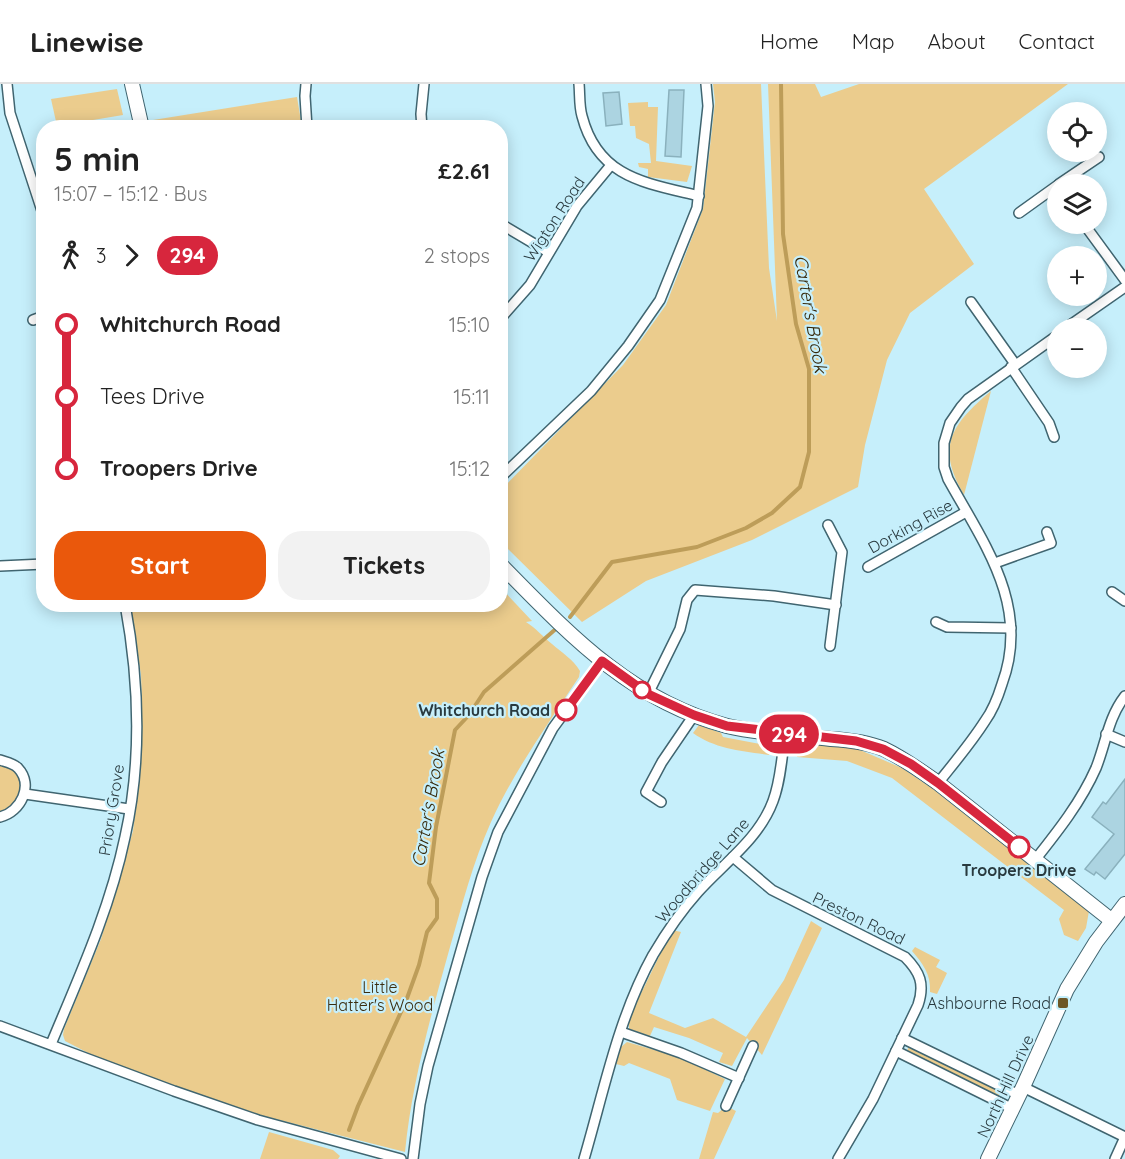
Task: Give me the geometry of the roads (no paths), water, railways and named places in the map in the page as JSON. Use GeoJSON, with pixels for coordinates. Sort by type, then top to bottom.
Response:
{"type":"FeatureCollection","features":[{"type":"Feature","properties":{"kind":"street"},"geometry":{"type":"LineString","coordinates":[[8,84],[10,113],[36,193]]}},
{"type":"Feature","properties":{"kind":"street"},"geometry":{"type":"LineString","coordinates":[[132,84],[140,120]]}},
{"type":"Feature","properties":{"kind":"street"},"geometry":{"type":"LineString","coordinates":[[306,84],[307,120]]}},
{"type":"Feature","properties":{"kind":"street"},"geometry":{"type":"LineString","coordinates":[[421,120],[424,84]]}},
{"type":"Feature","properties":{"kind":"street"},"geometry":{"type":"LineString","coordinates":[[579,84],[581,114],[588,136],[611,165],[641,182],[699,196]]}},
{"type":"Feature","properties":{"kind":"street"},"geometry":{"type":"LineString","coordinates":[[508,470],[591,391],[660,300],[697,208],[708,106],[706,84]]}},
{"type":"Feature","properties":{"kind":"street"},"geometry":{"type":"LineString","coordinates":[[1074,174],[1092,162]]}},
{"type":"Feature","properties":{"kind":"street","name":"Wigton Road"},"geometry":{"type":"LineString","coordinates":[[508,310],[530,285],[577,206],[611,165]]}},
{"type":"Feature","properties":{"kind":"street"},"geometry":{"type":"LineString","coordinates":[[1019,213],[1047,193]]}},
{"type":"Feature","properties":{"kind":"street"},"geometry":{"type":"LineString","coordinates":[[508,228],[548,252]]}},
{"type":"Feature","properties":{"kind":"street"},"geometry":{"type":"LineString","coordinates":[[1091,234],[1125,280]]}},
{"type":"Feature","properties":{"kind":"street"},"geometry":{"type":"LineString","coordinates":[[1080,318],[1125,287]]}},
{"type":"Feature","properties":{"kind":"street"},"geometry":{"type":"LineString","coordinates":[[970,302],[1049,423],[1054,437]]}},
{"type":"Feature","properties":{"kind":"street"},"geometry":{"type":"LineString","coordinates":[[938,783],[985,722],[993,708],[1008,666],[1011,628],[1008,601],[995,563],[948,479],[944,467],[946,432],[955,415],[968,399],[1047,342]]}},
{"type":"Feature","properties":{"kind":"street","name":"Dorking Rise"},"geometry":{"type":"LineString","coordinates":[[868,567],[966,512]]}},
{"type":"Feature","properties":{"kind":"street"},"geometry":{"type":"LineString","coordinates":[[828,525],[842,552],[830,646]]}},
{"type":"Feature","properties":{"kind":"street"},"geometry":{"type":"LineString","coordinates":[[995,563],[1052,543],[1047,532]]}},
{"type":"Feature","properties":{"kind":"street"},"geometry":{"type":"LineString","coordinates":[[0,566],[36,564]]}},
{"type":"Feature","properties":{"kind":"street"},"geometry":{"type":"LineString","coordinates":[[508,572],[566,632],[648,694],[694,715],[737,728],[856,741],[883,749],[911,764],[938,783],[1111,920]]}},
{"type":"Feature","properties":{"kind":"street"},"geometry":{"type":"LineString","coordinates":[[648,694],[680,629],[687,600],[695,590],[774,596],[836,605]]}},
{"type":"Feature","properties":{"kind":"street"},"geometry":{"type":"LineString","coordinates":[[1112,592],[1125,601]]}},
{"type":"Feature","properties":{"kind":"street","name":"Priory Grove"},"geometry":{"type":"LineString","coordinates":[[51,1044],[86,960],[109,895],[125,836],[133,784],[136,724],[136,682],[126,612]]}},
{"type":"Feature","properties":{"kind":"street"},"geometry":{"type":"LineString","coordinates":[[936,621],[947,627],[1011,628]]}},
{"type":"Feature","properties":{"kind":"street"},"geometry":{"type":"LineString","coordinates":[[413,1159],[428,1066],[482,877],[498,832],[553,728],[602,661]]}},
{"type":"Feature","properties":{"kind":"street"},"geometry":{"type":"LineString","coordinates":[[1035,860],[1071,814],[1087,788],[1097,765],[1114,711],[1125,696]]}},
{"type":"Feature","properties":{"kind":"street"},"geometry":{"type":"LineString","coordinates":[[661,802],[646,792],[662,762],[694,715]]}},
{"type":"Feature","properties":{"kind":"street","name":"Woodbridge Lane"},"geometry":{"type":"LineString","coordinates":[[584,1159],[629,1004],[642,975],[672,923],[763,822],[774,800],[785,734]]}},
{"type":"Feature","properties":{"kind":"street"},"geometry":{"type":"LineString","coordinates":[[1106,734],[1125,742]]}},
{"type":"Feature","properties":{"kind":"street"},"geometry":{"type":"LineString","coordinates":[[0,760],[13,764],[20,770],[24,779],[25,794],[14,811],[0,817]]}},
{"type":"Feature","properties":{"kind":"street"},"geometry":{"type":"LineString","coordinates":[[25,794],[129,809]]}},
{"type":"Feature","properties":{"kind":"street","name":"Preston Road"},"geometry":{"type":"LineString","coordinates":[[733,857],[772,890],[905,957],[916,968],[921,979],[921,995],[896,1051],[873,1099],[837,1159]]}},
{"type":"Feature","properties":{"kind":"street","name":"North Hill Drive"},"geometry":{"type":"LineString","coordinates":[[988,1159],[1067,989],[1111,920],[1125,904]]}},
{"type":"Feature","properties":{"kind":"street"},"geometry":{"type":"LineString","coordinates":[[0,1026],[258,1120],[402,1159]]}},
{"type":"Feature","properties":{"kind":"street"},"geometry":{"type":"LineString","coordinates":[[621,1032],[681,1053],[739,1078]]}},
{"type":"Feature","properties":{"kind":"street"},"geometry":{"type":"LineString","coordinates":[[902,1038],[1125,1137],[1115,1159]]}},
{"type":"Feature","properties":{"kind":"street"},"geometry":{"type":"LineString","coordinates":[[726,1106],[753,1046]]}},
{"type":"Feature","properties":{"kind":"street"},"geometry":{"type":"LineString","coordinates":[[896,1051],[1013,1109]]}},
{"type":"Feature","properties":{"kind":"waterway","name":"Carter's Brook"},"geometry":{"type":"LineString","coordinates":[[570,617],[612,562],[697,547],[746,528],[772,513],[800,487],[809,452],[809,369],[796,324],[783,234],[781,84]]}},
{"type":"Feature","properties":{"kind":"waterway","name":"Carter's Brook"},"geometry":{"type":"LineString","coordinates":[[349,1130],[406,1001],[419,965],[427,932],[437,918],[437,899],[429,883],[436,827],[455,730],[469,715],[484,692],[558,627]]}},
{"type":"Feature","properties":{"kind":"place","name":"Whitchurch Road"},"geometry":{"type":"Point","coordinates":[566,710]}},
{"type":"Feature","properties":{"kind":"place","name":"Troopers Drive"},"geometry":{"type":"Point","coordinates":[1019,847]}},
{"type":"Feature","properties":{"kind":"place","name":"Ashbourne Road"},"geometry":{"type":"Point","coordinates":[1063,1003]}},
{"type":"Feature","properties":{"kind":"park label","name":"Little Hatter's Wood"},"geometry":{"type":"Point","coordinates":[380,996]}}]}
